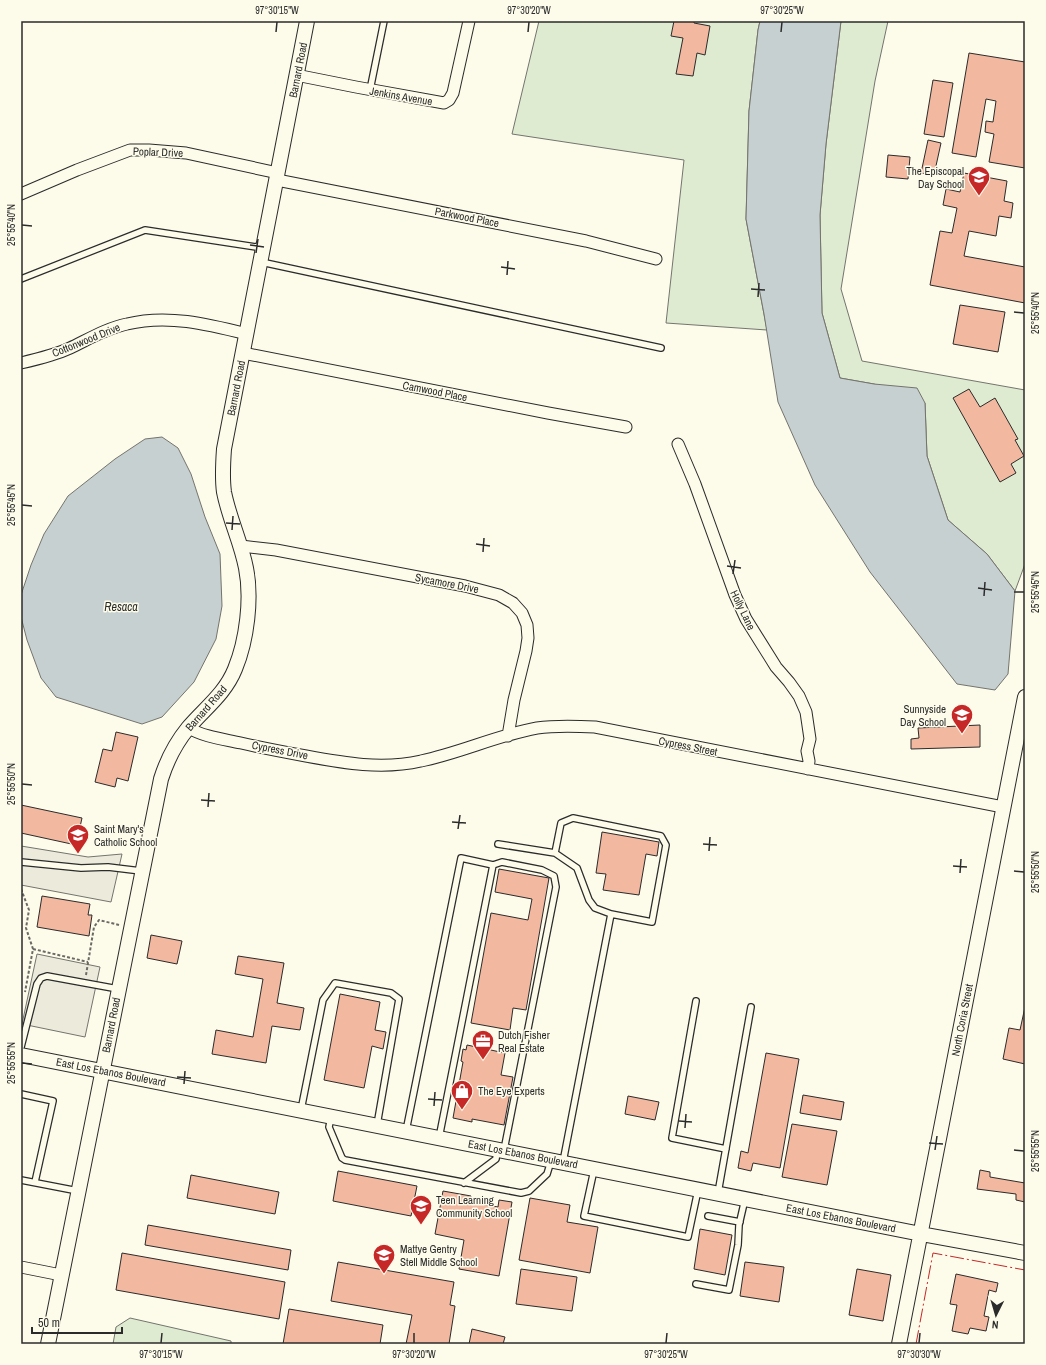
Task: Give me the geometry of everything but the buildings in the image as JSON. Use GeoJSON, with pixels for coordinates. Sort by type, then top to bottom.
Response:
{"type":"FeatureCollection","features":[{"type":"Feature","properties":{"kind":"street","name":"Barnard Road"},"geometry":{"type":"LineString","coordinates":[[48,1344],[161,779],[167,761],[176,744],[188,728],[226,686],[235,669],[241,651],[247,618],[248,590],[246,569],[241,546],[224,490],[222,472],[224,449],[307,21]]}},
{"type":"Feature","properties":{"kind":"street","name":"Jenkins Avenue"},"geometry":{"type":"LineString","coordinates":[[296,75],[444,103],[449,100],[453,93],[469,21]]}},
{"type":"Feature","properties":{"kind":"street","name":"Poplar Drive"},"geometry":{"type":"LineString","coordinates":[[21,194],[77,170],[130,150],[186,153],[278,176]]}},
{"type":"Feature","properties":{"kind":"street","name":"Parkwood Place"},"geometry":{"type":"LineString","coordinates":[[278,176],[586,241],[656,260]]}},
{"type":"Feature","properties":{"kind":"street","name":"Cottonwood Drive"},"geometry":{"type":"LineString","coordinates":[[21,363],[46,357],[107,330],[142,320],[179,320],[206,324],[247,334]]}},
{"type":"Feature","properties":{"kind":"street","name":"Camwood Place"},"geometry":{"type":"LineString","coordinates":[[243,353],[626,427]]}},
{"type":"Feature","properties":{"kind":"street","name":"Holly Lane"},"geometry":{"type":"LineString","coordinates":[[678,444],[695,484],[734,595],[746,619],[776,667],[799,696],[806,712],[810,739],[807,751],[810,761],[808,769]]}},
{"type":"Feature","properties":{"kind":"street","name":"Sycamore Drive"},"geometry":{"type":"LineString","coordinates":[[241,546],[276,550],[465,586],[499,595],[513,603],[522,613],[527,625],[528,638],[514,700],[508,736]]}},
{"type":"Feature","properties":{"kind":"street","name":"North Coria Street"},"geometry":{"type":"LineString","coordinates":[[899,1344],[1025,697]]}},
{"type":"Feature","properties":{"kind":"street","name":"Cypress Street"},"geometry":{"type":"LineString","coordinates":[[374,765],[419,762],[537,728],[556,726],[595,728],[1003,807]]}},
{"type":"Feature","properties":{"kind":"street","name":"Cypress Drive"},"geometry":{"type":"LineString","coordinates":[[188,728],[202,734],[260,747],[333,760],[374,765]]}},
{"type":"Feature","properties":{"kind":"street","name":"East Los Ebanos Boulevard"},"geometry":{"type":"LineString","coordinates":[[21,1055],[921,1234],[1025,1253]]}},
{"type":"Feature","properties":{"kind":"street"},"geometry":{"type":"LineString","coordinates":[[21,1267],[61,1275]]}},
{"type":"Feature","properties":{"kind":"lane"},"geometry":{"type":"LineString","coordinates":[[370,90],[384,21]]}},
{"type":"Feature","properties":{"kind":"lane"},"geometry":{"type":"LineString","coordinates":[[21,279],[146,230],[264,248]]}},
{"type":"Feature","properties":{"kind":"lane"},"geometry":{"type":"LineString","coordinates":[[261,262],[661,348]]}},
{"type":"Feature","properties":{"kind":"lane"},"geometry":{"type":"LineString","coordinates":[[498,844],[555,853],[577,868],[589,900],[595,908],[611,914],[652,922],[666,845],[661,836],[573,818],[561,823],[555,853]]}},
{"type":"Feature","properties":{"kind":"lane"},"geometry":{"type":"LineString","coordinates":[[406,1131],[461,858],[492,865],[502,862],[542,870],[554,876],[556,887],[501,1150],[496,1159],[464,1183]]}},
{"type":"Feature","properties":{"kind":"lane"},"geometry":{"type":"LineString","coordinates":[[21,862],[81,868],[108,867],[142,871]]}},
{"type":"Feature","properties":{"kind":"lane"},"geometry":{"type":"LineString","coordinates":[[439,1138],[492,865]]}},
{"type":"Feature","properties":{"kind":"lane"},"geometry":{"type":"LineString","coordinates":[[331,1116],[329,1127],[342,1158],[345,1160],[521,1193],[529,1191],[547,1174],[557,1161],[611,914]]}},
{"type":"Feature","properties":{"kind":"lane"},"geometry":{"type":"LineString","coordinates":[[21,1047],[37,984],[41,978],[47,976],[118,989]]}},
{"type":"Feature","properties":{"kind":"lane"},"geometry":{"type":"LineString","coordinates":[[301,1110],[324,1000],[335,983],[391,993],[399,999],[376,1125]]}},
{"type":"Feature","properties":{"kind":"lane"},"geometry":{"type":"LineString","coordinates":[[696,1001],[672,1138],[726,1148]]}},
{"type":"Feature","properties":{"kind":"lane"},"geometry":{"type":"LineString","coordinates":[[718,1193],[751,1007]]}},
{"type":"Feature","properties":{"kind":"lane"},"geometry":{"type":"LineString","coordinates":[[21,1094],[53,1100],[35,1182]]}},
{"type":"Feature","properties":{"kind":"lane"},"geometry":{"type":"LineString","coordinates":[[594,1169],[584,1216],[688,1237],[698,1189]]}},
{"type":"Feature","properties":{"kind":"lane"},"geometry":{"type":"LineString","coordinates":[[21,1180],[78,1191]]}},
{"type":"Feature","properties":{"kind":"lane"},"geometry":{"type":"LineString","coordinates":[[696,1284],[729,1290],[745,1199]]}},
{"type":"Feature","properties":{"kind":"lane"},"geometry":{"type":"LineString","coordinates":[[708,1216],[740,1222]]}},
{"type":"Feature","properties":{"kind":"path"},"geometry":{"type":"LineString","coordinates":[[21,889],[29,910],[26,928],[33,949],[22,1004],[31,1009]]}},
{"type":"Feature","properties":{"kind":"path"},"geometry":{"type":"LineString","coordinates":[[84,983],[94,927],[100,920],[130,928]]}},
{"type":"Feature","properties":{"kind":"path"},"geometry":{"type":"LineString","coordinates":[[33,949],[88,962]]}},
{"type":"Feature","properties":{"kind":"green space"},"geometry":{"type":"Polygon","coordinates":[[[539,21],[760,21],[749,111],[746,219],[767,330],[666,323],[684,160],[512,134],[539,21]]]}},
{"type":"Feature","properties":{"kind":"green space"},"geometry":{"type":"Polygon","coordinates":[[[841,21],[888,21],[875,81],[841,289],[862,361],[1025,390],[1025,564],[1015,591],[987,554],[948,520],[927,456],[925,403],[874,384],[840,378],[822,313],[820,215],[826,144],[841,21]]]}},
{"type":"Feature","properties":{"kind":"green space"},"geometry":{"type":"Polygon","coordinates":[[[130,1318],[231,1341],[231,1344],[113,1344],[116,1327],[130,1318]]]}},
{"type":"Feature","properties":{"kind":"shaded area"},"geometry":{"type":"Polygon","coordinates":[[[21,846],[88,857],[122,854],[111,902],[21,885],[21,846]]]}},
{"type":"Feature","properties":{"kind":"shaded area"},"geometry":{"type":"Polygon","coordinates":[[[37,954],[100,967],[85,1037],[22,1024],[37,954]]]}},
{"type":"Feature","properties":{"kind":"water"},"geometry":{"type":"Polygon","coordinates":[[[760,21],[841,21],[826,144],[820,215],[822,313],[840,378],[874,384],[917,388],[925,403],[927,456],[948,520],[987,554],[1015,591],[1008,674],[995,690],[957,684],[870,572],[815,485],[778,402],[764,314],[746,219],[749,111],[760,21]]]}},
{"type":"Feature","properties":{"kind":"water","name":"Resaca"},"geometry":{"type":"Polygon","coordinates":[[[162,437],[178,448],[191,474],[205,517],[220,554],[222,606],[216,639],[194,682],[162,717],[142,724],[56,697],[41,678],[27,640],[21,617],[21,595],[31,565],[44,534],[68,496],[115,459],[145,439],[162,437]]]}},
{"type":"Feature","properties":{"kind":"power"},"geometry":{"type":"LineString","coordinates":[[916,1344],[933,1253],[1025,1270]]}},
{"type":"Feature","properties":{"kind":"place","name":"The Episcopal Day School"},"geometry":{"type":"Point","coordinates":[979,196]}},
{"type":"Feature","properties":{"kind":"place","name":"Sunnyside Day School"},"geometry":{"type":"Point","coordinates":[962,734]}},
{"type":"Feature","properties":{"kind":"place","name":"Saint Mary's Catholic School"},"geometry":{"type":"Point","coordinates":[78,854]}},
{"type":"Feature","properties":{"kind":"place","name":"Dutch Fisher Real Estate"},"geometry":{"type":"Point","coordinates":[483,1060]}},
{"type":"Feature","properties":{"kind":"place","name":"The Eye Experts"},"geometry":{"type":"Point","coordinates":[462,1110]}},
{"type":"Feature","properties":{"kind":"place","name":"Teen Learning Community School"},"geometry":{"type":"Point","coordinates":[421,1226]}},
{"type":"Feature","properties":{"kind":"place","name":"Mattye Gentry Stell Middle School"},"geometry":{"type":"Point","coordinates":[384,1274]}}]}
